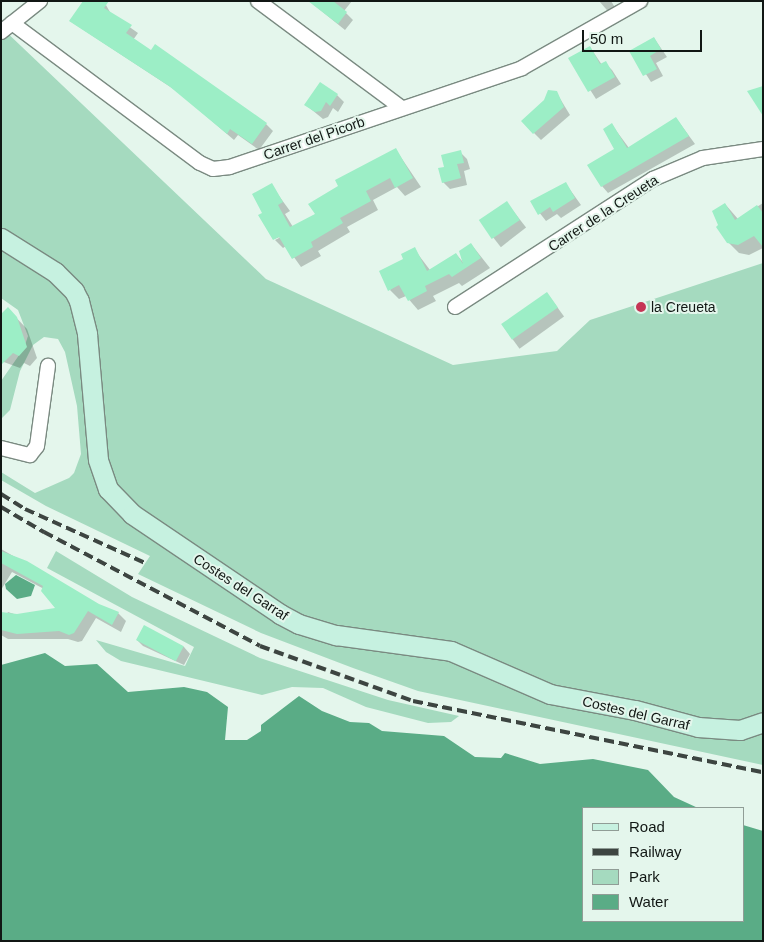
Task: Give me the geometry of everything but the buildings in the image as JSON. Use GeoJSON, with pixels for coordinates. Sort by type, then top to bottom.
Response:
{"type":"FeatureCollection","features":[{"type":"Feature","properties":{"kind":"main road","name":"Costes del Garraf"},"geometry":{"type":"LineString","coordinates":[[1,238],[55,272],[74,291],[87,334],[98,460],[108,489],[132,514],[273,610],[299,624],[336,635],[451,651],[550,694],[635,710],[698,727],[740,730],[763,722]]}},
{"type":"Feature","properties":{"kind":"street"},"geometry":{"type":"LineString","coordinates":[[7,28],[40,1]]}},
{"type":"Feature","properties":{"kind":"street"},"geometry":{"type":"LineString","coordinates":[[258,1],[400,107]]}},
{"type":"Feature","properties":{"kind":"street","name":"Carrer del Picorb"},"geometry":{"type":"LineString","coordinates":[[7,28],[200,164],[213,168],[230,167],[400,107],[522,68],[640,1]]}},
{"type":"Feature","properties":{"kind":"street","name":"Carrer de la Creueta"},"geometry":{"type":"LineString","coordinates":[[455,307],[660,176],[703,158],[763,149]]}},
{"type":"Feature","properties":{"kind":"street"},"geometry":{"type":"LineString","coordinates":[[1,448],[30,455],[37,446],[48,366]]}},
{"type":"Feature","properties":{"kind":"green space"},"geometry":{"type":"Polygon","coordinates":[[[1,27],[266,279],[453,365],[557,351],[590,320],[763,263],[763,765],[418,691],[353,668],[261,633],[138,574],[150,556],[46,506],[1,480],[1,472],[35,493],[69,478],[74,473],[81,454],[77,406],[65,352],[58,339],[44,337],[33,345],[20,371],[10,410],[1,419],[1,381],[24,348],[28,336],[18,310],[1,298],[1,27]]]}},
{"type":"Feature","properties":{"kind":"green space"},"geometry":{"type":"Polygon","coordinates":[[[56,551],[132,597],[260,658],[388,700],[459,716],[451,722],[428,723],[366,707],[323,688],[292,687],[262,695],[121,661],[106,652],[96,640],[185,666],[194,647],[47,568],[56,551]]]}},
{"type":"Feature","properties":{"kind":"water"},"geometry":{"type":"Polygon","coordinates":[[[16,575],[35,585],[31,596],[17,599],[6,589],[5,584],[16,575]]]}},
{"type":"Feature","properties":{"kind":"water"},"geometry":{"type":"Polygon","coordinates":[[[45,653],[65,666],[97,664],[128,692],[184,687],[207,692],[228,707],[225,740],[247,740],[261,731],[261,725],[299,696],[322,711],[350,722],[369,723],[382,731],[444,736],[475,757],[501,758],[505,753],[540,764],[593,759],[648,770],[674,797],[696,807],[582,807],[582,922],[744,922],[744,825],[763,831],[763,941],[1,941],[1,665],[45,653]]]}},
{"type":"Feature","properties":{"kind":"railway"},"geometry":{"type":"LineString","coordinates":[[1,494],[25,509],[145,563]]}},
{"type":"Feature","properties":{"kind":"railway"},"geometry":{"type":"LineString","coordinates":[[1,507],[44,532],[260,646],[413,701],[763,772]]}},
{"type":"Feature","properties":{"kind":"place","name":"la Creueta"},"geometry":{"type":"Point","coordinates":[641,307]}}]}
